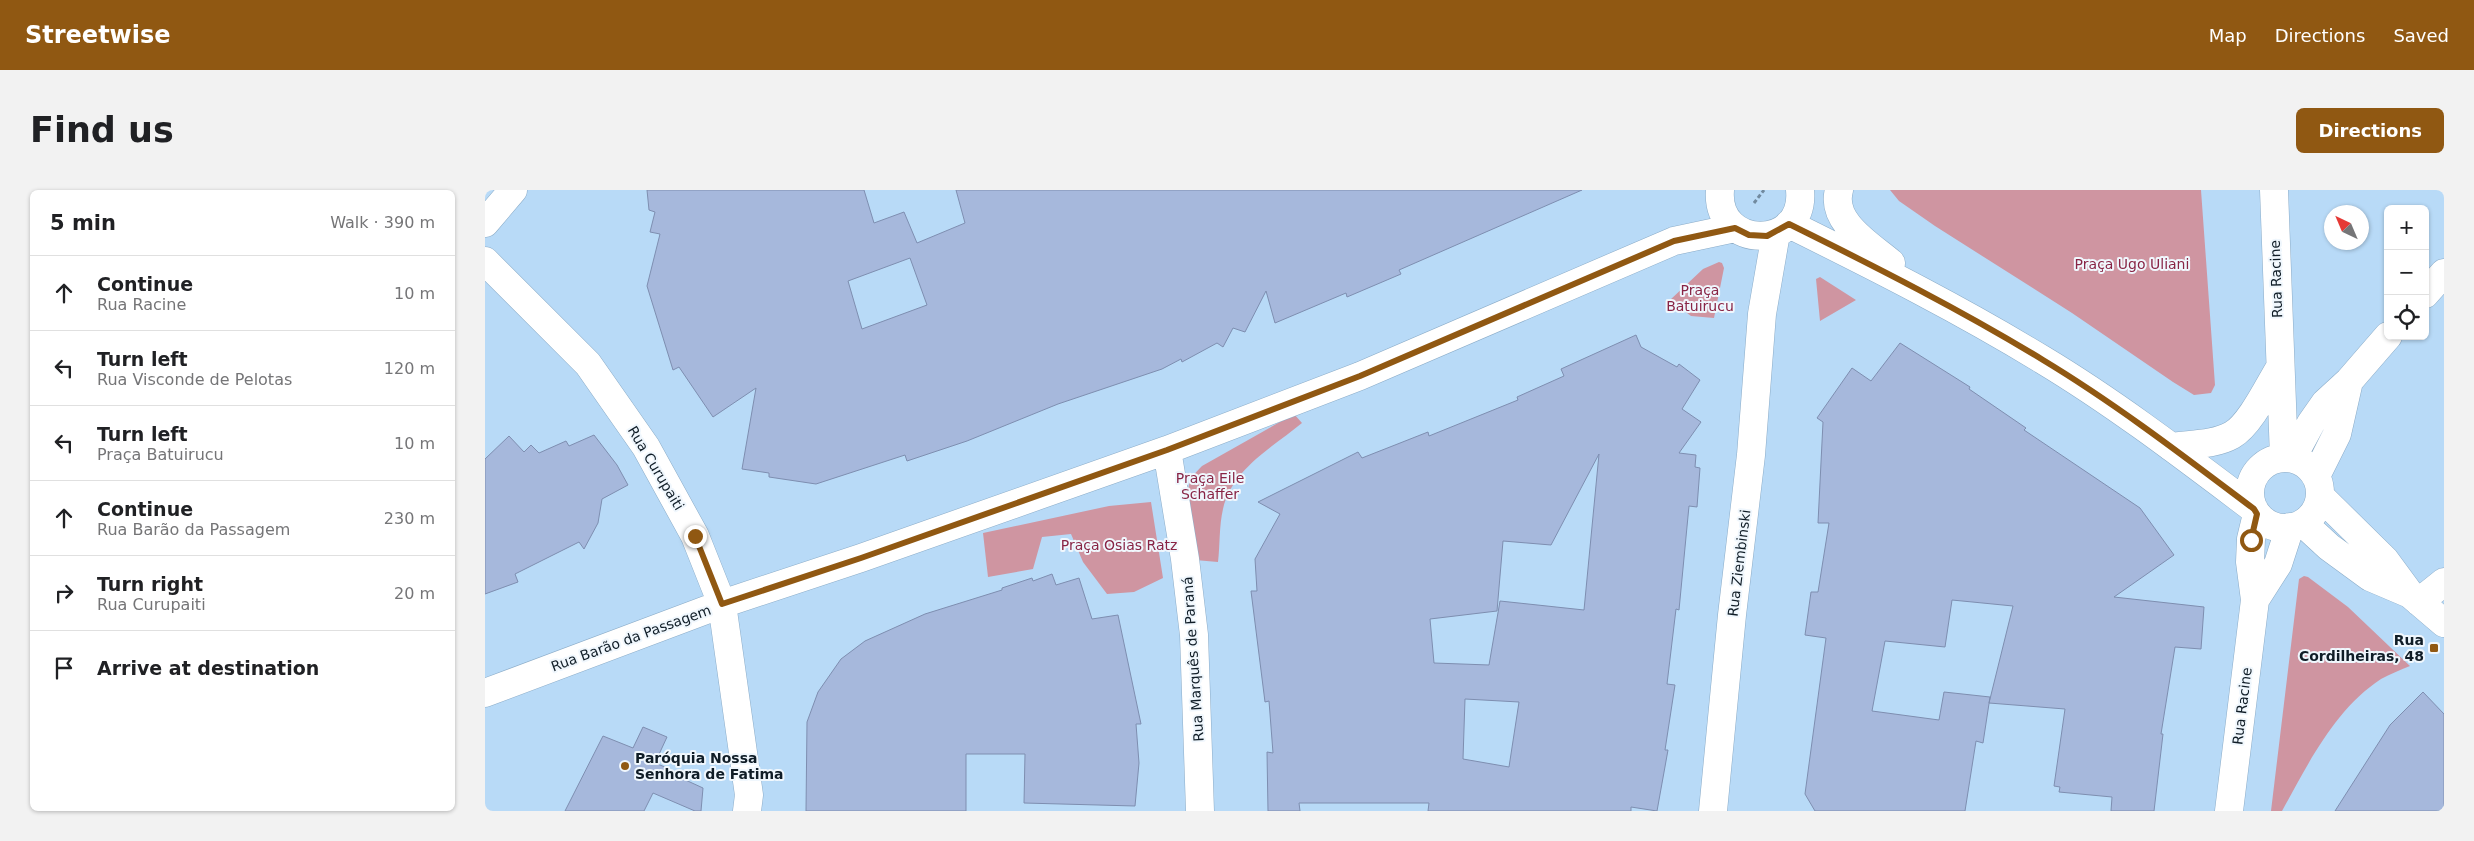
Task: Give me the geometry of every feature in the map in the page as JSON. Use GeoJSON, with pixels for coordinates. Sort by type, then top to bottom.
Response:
{"type":"FeatureCollection","features":[{"type":"Feature","properties":{"kind":"street"},"geometry":{"type":"LineString","coordinates":[[485,223],[513,190]]}},
{"type":"Feature","properties":{"kind":"street"},"geometry":{"type":"LineString","coordinates":[[1749,219],[1797,213],[1801,200],[1800,190]]}},
{"type":"Feature","properties":{"kind":"street"},"geometry":{"type":"LineString","coordinates":[[1839,190],[1836,200],[1840,213],[1851,229],[1917,287]]}},
{"type":"Feature","properties":{"kind":"street","name":"Rua Racine"},"geometry":{"type":"LineString","coordinates":[[2274,190],[2279,369],[2288,458]]}},
{"type":"Feature","properties":{"kind":"street"},"geometry":{"type":"LineString","coordinates":[[1749,219],[1917,287],[2044,360],[2171,447],[2274,526],[2296,525],[2313,513],[2318,486],[2337,434],[2349,381]]}},
{"type":"Feature","properties":{"kind":"street","name":"Rua Barão da Passagem"},"geometry":{"type":"LineString","coordinates":[[485,693],[722,604],[861,558],[1167,450],[1360,376],[1674,241],[1749,219]]}},
{"type":"Feature","properties":{"kind":"street","name":"Rua Ziembinski"},"geometry":{"type":"LineString","coordinates":[[1713,811],[1732,615],[1751,455],[1761,314],[1749,219]]}},
{"type":"Feature","properties":{"kind":"street","name":"Rua Curupaiti"},"geometry":{"type":"LineString","coordinates":[[485,261],[588,364],[646,447],[695,536],[722,604],[749,795],[747,811]]}},
{"type":"Feature","properties":{"kind":"street"},"geometry":{"type":"LineString","coordinates":[[2429,290],[2444,273]]}},
{"type":"Feature","properties":{"kind":"street"},"geometry":{"type":"LineString","coordinates":[[2288,458],[2325,403],[2349,381],[2385,340]]}},
{"type":"Feature","properties":{"kind":"street"},"geometry":{"type":"LineString","coordinates":[[2171,447],[2214,442],[2233,434],[2247,420],[2279,369]]}},
{"type":"Feature","properties":{"kind":"street","name":"Rua Marquês de Paraná"},"geometry":{"type":"LineString","coordinates":[[1167,450],[1185,559],[1194,635],[1200,811]]}},
{"type":"Feature","properties":{"kind":"street"},"geometry":{"type":"LineString","coordinates":[[2255,511],[2250,497],[2250,486],[2255,475],[2267,462],[2288,458],[2308,466],[2318,486],[2385,560],[2414,598],[2444,623]]}},
{"type":"Feature","properties":{"kind":"street","name":"Rua Racine"},"geometry":{"type":"LineString","coordinates":[[2229,811],[2255,600],[2250,562],[2255,511]]}},
{"type":"Feature","properties":{"kind":"street"},"geometry":{"type":"LineString","coordinates":[[2296,525],[2370,577],[2414,598]]}},
{"type":"Feature","properties":{"kind":"street","name":"Rua Racine"},"geometry":{"type":"LineString","coordinates":[[2255,600],[2278,564],[2296,525]]}},
{"type":"Feature","properties":{"kind":"street"},"geometry":{"type":"LineString","coordinates":[[2414,598],[2444,582]]}},
{"type":"Feature","properties":{"kind":"green space","name":"Praça Ugo Uliani"},"geometry":{"type":"Polygon","coordinates":[[[1890,190],[2201,190],[2215,385],[2211,393],[2194,395],[2173,382],[2072,313],[1935,226],[1899,201],[1890,190]]]}},
{"type":"Feature","properties":{"kind":"green space","name":"Praça Batuirucu"},"geometry":{"type":"Polygon","coordinates":[[[1719,262],[1722,263],[1724,268],[1714,318],[1691,316],[1670,300],[1703,269],[1719,262]]]}},
{"type":"Feature","properties":{"kind":"green space"},"geometry":{"type":"Polygon","coordinates":[[[1820,277],[1856,300],[1820,321],[1816,279],[1820,277]]]}},
{"type":"Feature","properties":{"kind":"green space","name":"Praça Eile Schaffer"},"geometry":{"type":"Polygon","coordinates":[[[1294,414],[1302,423],[1255,460],[1235,482],[1228,495],[1222,515],[1218,562],[1195,560],[1187,502],[1192,477],[1202,466],[1294,414]]]}},
{"type":"Feature","properties":{"kind":"green space","name":"Praça Osias Ratz"},"geometry":{"type":"Polygon","coordinates":[[[1151,502],[1163,578],[1134,592],[1107,594],[1083,562],[1071,534],[1042,537],[1033,569],[988,577],[983,533],[1109,506],[1151,502]]]}},
{"type":"Feature","properties":{"kind":"green space"},"geometry":{"type":"Polygon","coordinates":[[[2304,576],[2348,607],[2410,666],[2381,679],[2350,706],[2324,739],[2282,811],[2271,811],[2299,579],[2304,576]]]}},
{"type":"Feature","properties":{"kind":"building"},"geometry":{"type":"Polygon","coordinates":[[[647,190],[864,190],[874,223],[904,212],[917,243],[965,223],[956,190],[1582,190],[1399,270],[1401,274],[1347,297],[1346,293],[1275,323],[1266,291],[1245,332],[1233,328],[1223,347],[1217,343],[1182,362],[1181,359],[1162,369],[1058,404],[967,441],[907,461],[905,455],[816,484],[769,477],[769,473],[742,469],[756,388],[713,417],[679,367],[673,370],[647,286],[660,234],[650,232],[655,212],[649,210],[647,190]],[[910,258],[848,281],[862,329],[927,305],[910,258]]]}},
{"type":"Feature","properties":{"kind":"building"},"geometry":{"type":"Polygon","coordinates":[[[1636,335],[1641,347],[1677,367],[1679,364],[1700,380],[1682,409],[1701,422],[1679,453],[1696,455],[1695,467],[1700,468],[1697,507],[1689,506],[1679,610],[1676,609],[1667,684],[1675,685],[1665,750],[1668,750],[1657,811],[1631,807],[1631,811],[1428,811],[1429,803],[1299,803],[1300,811],[1268,811],[1267,752],[1273,753],[1269,701],[1265,702],[1251,591],[1257,591],[1255,559],[1280,514],[1258,502],[1358,452],[1362,458],[1428,432],[1429,436],[1518,400],[1517,397],[1564,376],[1561,369],[1636,335]],[[1599,454],[1551,545],[1503,541],[1497,611],[1430,619],[1434,663],[1489,665],[1500,601],[1584,610],[1599,454]],[[1465,699],[1463,759],[1509,767],[1519,702],[1465,699]]]}},
{"type":"Feature","properties":{"kind":"building"},"geometry":{"type":"Polygon","coordinates":[[[1900,343],[1970,387],[1969,389],[2026,428],[2024,430],[2140,508],[2174,555],[2114,597],[2204,607],[2201,649],[2175,647],[2161,734],[2163,734],[2154,811],[2111,811],[2112,797],[2059,792],[2060,787],[2054,786],[2065,709],[1989,703],[1983,743],[1976,741],[1965,811],[1815,811],[1805,794],[1826,638],[1805,635],[1811,592],[1818,592],[1829,523],[1818,523],[1823,422],[1817,418],[1852,368],[1871,381],[1900,343]],[[1952,600],[1945,647],[1885,641],[1872,711],[1939,720],[1944,692],[1990,697],[1989,702],[2013,606],[1952,600]]]}},
{"type":"Feature","properties":{"kind":"building"},"geometry":{"type":"Polygon","coordinates":[[[594,435],[617,465],[628,485],[602,499],[598,523],[584,549],[579,542],[515,574],[518,582],[485,594],[485,459],[509,436],[524,452],[531,445],[539,453],[566,441],[569,446],[594,435]]]}},
{"type":"Feature","properties":{"kind":"building"},"geometry":{"type":"Polygon","coordinates":[[[1052,574],[1056,585],[1079,578],[1092,619],[1118,615],[1141,724],[1136,724],[1139,763],[1135,806],[1024,803],[1025,754],[966,754],[966,811],[806,811],[807,722],[818,692],[841,659],[865,641],[925,614],[1002,590],[1002,588],[1032,578],[1033,581],[1052,574]]]}},
{"type":"Feature","properties":{"kind":"building"},"geometry":{"type":"Polygon","coordinates":[[[2423,692],[2444,714],[2444,811],[2335,811],[2390,725],[2423,692]]]}},
{"type":"Feature","properties":{"kind":"building","name":"Paróquia Nossa Senhora de Fatima"},"geometry":{"type":"Polygon","coordinates":[[[643,727],[667,737],[655,763],[670,769],[668,772],[703,788],[701,811],[695,811],[653,793],[644,811],[565,811],[603,736],[633,748],[643,727]]]}},
{"type":"Feature","properties":{"kind":"place","name":"Rua Cordilheiras, 48"},"geometry":{"type":"Point","coordinates":[2434,648]}},
{"type":"Feature","properties":{"kind":"place","name":"Paróquia Nossa Senhora de Fatima"},"geometry":{"type":"Point","coordinates":[625,766]}},
{"type":"Feature","properties":{"kind":"route"},"geometry":{"type":"LineString","coordinates":[[695,536],[722,604],[861,558],[1167,450],[1360,376],[1674,241],[1735,228],[1749,235],[1767,236],[1776,233],[1789,224],[1917,287],[2044,360],[2171,447],[2254,509],[2257,514],[2251,540]]}}]}
